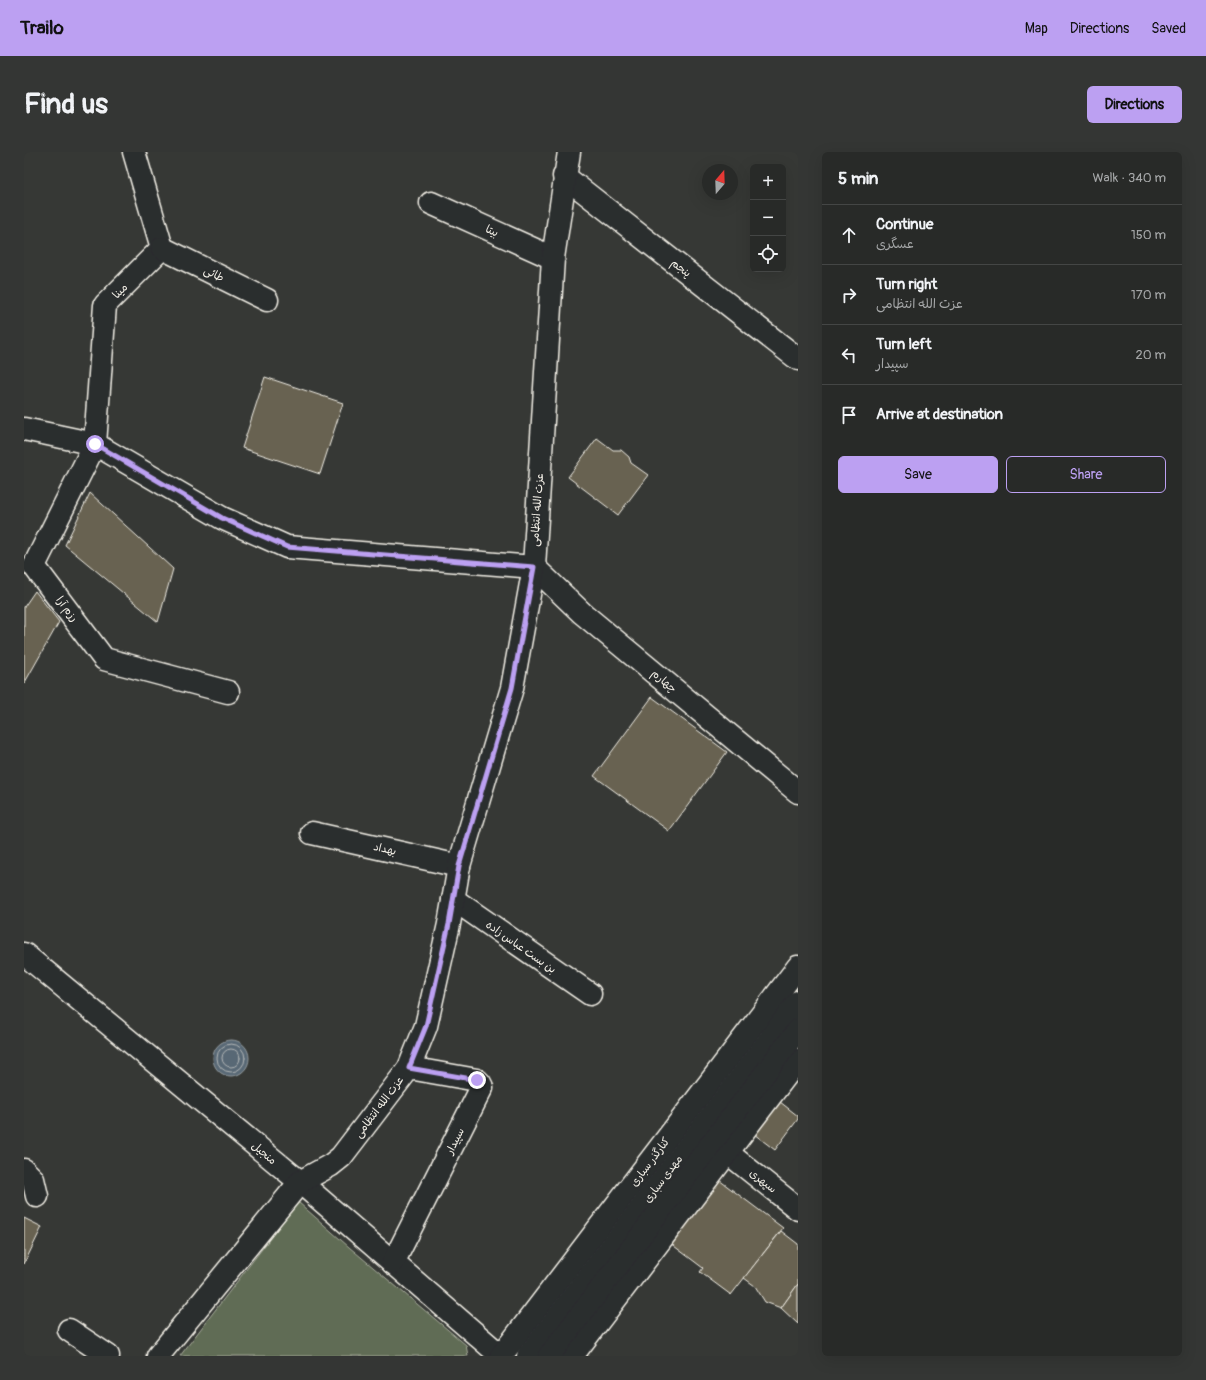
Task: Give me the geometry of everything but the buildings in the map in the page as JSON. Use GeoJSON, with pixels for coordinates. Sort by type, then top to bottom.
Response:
{"type":"FeatureCollection","features":[{"type":"Feature","properties":{"kind":"street"},"geometry":{"type":"LineString","coordinates":[[134,152],[162,248]]}},
{"type":"Feature","properties":{"kind":"street","name":"عزت الله انتظامی"},"geometry":{"type":"LineString","coordinates":[[158,1356],[300,1182],[331,1166],[341,1157],[409,1068],[426,1026],[459,866],[512,688],[534,567],[553,258],[564,176],[569,152]]}},
{"type":"Feature","properties":{"kind":"street","name":"پنجم"},"geometry":{"type":"LineString","coordinates":[[564,176],[798,359]]}},
{"type":"Feature","properties":{"kind":"street","name":"بیتا"},"geometry":{"type":"LineString","coordinates":[[432,203],[553,258]]}},
{"type":"Feature","properties":{"kind":"street","name":"طائی"},"geometry":{"type":"LineString","coordinates":[[162,248],[267,300]]}},
{"type":"Feature","properties":{"kind":"street","name":"مینا"},"geometry":{"type":"LineString","coordinates":[[95,444],[106,305],[162,248]]}},
{"type":"Feature","properties":{"kind":"street"},"geometry":{"type":"LineString","coordinates":[[24,430],[95,444],[222,518],[287,547],[534,567]]}},
{"type":"Feature","properties":{"kind":"street","name":"رزم آرا"},"geometry":{"type":"LineString","coordinates":[[95,444],[34,566],[104,659],[228,692]]}},
{"type":"Feature","properties":{"kind":"street","name":"چهارم"},"geometry":{"type":"LineString","coordinates":[[534,567],[582,613],[798,792]]}},
{"type":"Feature","properties":{"kind":"street","name":"بهداد"},"geometry":{"type":"LineString","coordinates":[[312,832],[459,866]]}},
{"type":"Feature","properties":{"kind":"street","name":"بن بست عباس زاده"},"geometry":{"type":"LineString","coordinates":[[453,899],[590,994]]}},
{"type":"Feature","properties":{"kind":"street","name":"منجیل"},"geometry":{"type":"LineString","coordinates":[[24,954],[300,1182],[501,1356]]}},
{"type":"Feature","properties":{"kind":"street","name":"کنارگذر سباری"},"geometry":{"type":"LineString","coordinates":[[501,1356],[798,967]]}},
{"type":"Feature","properties":{"kind":"street","name":"مهدی سباری"},"geometry":{"type":"LineString","coordinates":[[528,1356],[798,1002]]}},
{"type":"Feature","properties":{"kind":"street","name":"مهدی سباری"},"geometry":{"type":"LineString","coordinates":[[549,1356],[798,1030]]}},
{"type":"Feature","properties":{"kind":"street"},"geometry":{"type":"LineString","coordinates":[[572,1356],[798,1060]]}},
{"type":"Feature","properties":{"kind":"street","name":"سپیدار"},"geometry":{"type":"LineString","coordinates":[[393,1263],[482,1087],[477,1080],[409,1068]]}},
{"type":"Feature","properties":{"kind":"street","name":"سپهری"},"geometry":{"type":"LineString","coordinates":[[728,1153],[798,1209]]}},
{"type":"Feature","properties":{"kind":"street"},"geometry":{"type":"LineString","coordinates":[[24,1170],[33,1179],[37,1196]]}},
{"type":"Feature","properties":{"kind":"street"},"geometry":{"type":"LineString","coordinates":[[69,1330],[108,1356]]}},
{"type":"Feature","properties":{"kind":"green space"},"geometry":{"type":"Polygon","coordinates":[[[298,1202],[349,1247],[466,1345],[468,1356],[180,1356],[298,1202]]]}},
{"type":"Feature","properties":{"kind":"water"},"geometry":{"type":"Polygon","coordinates":[[[231,1040],[241,1043],[246,1048],[249,1058],[246,1068],[241,1073],[231,1076],[221,1073],[216,1068],[213,1058],[216,1048],[221,1043],[231,1040]]]}},
{"type":"Feature","properties":{"kind":"route"},"geometry":{"type":"LineString","coordinates":[[95,444],[222,518],[287,547],[534,567],[512,688],[459,866],[449,924],[426,1026],[409,1068],[477,1080]]}}]}
